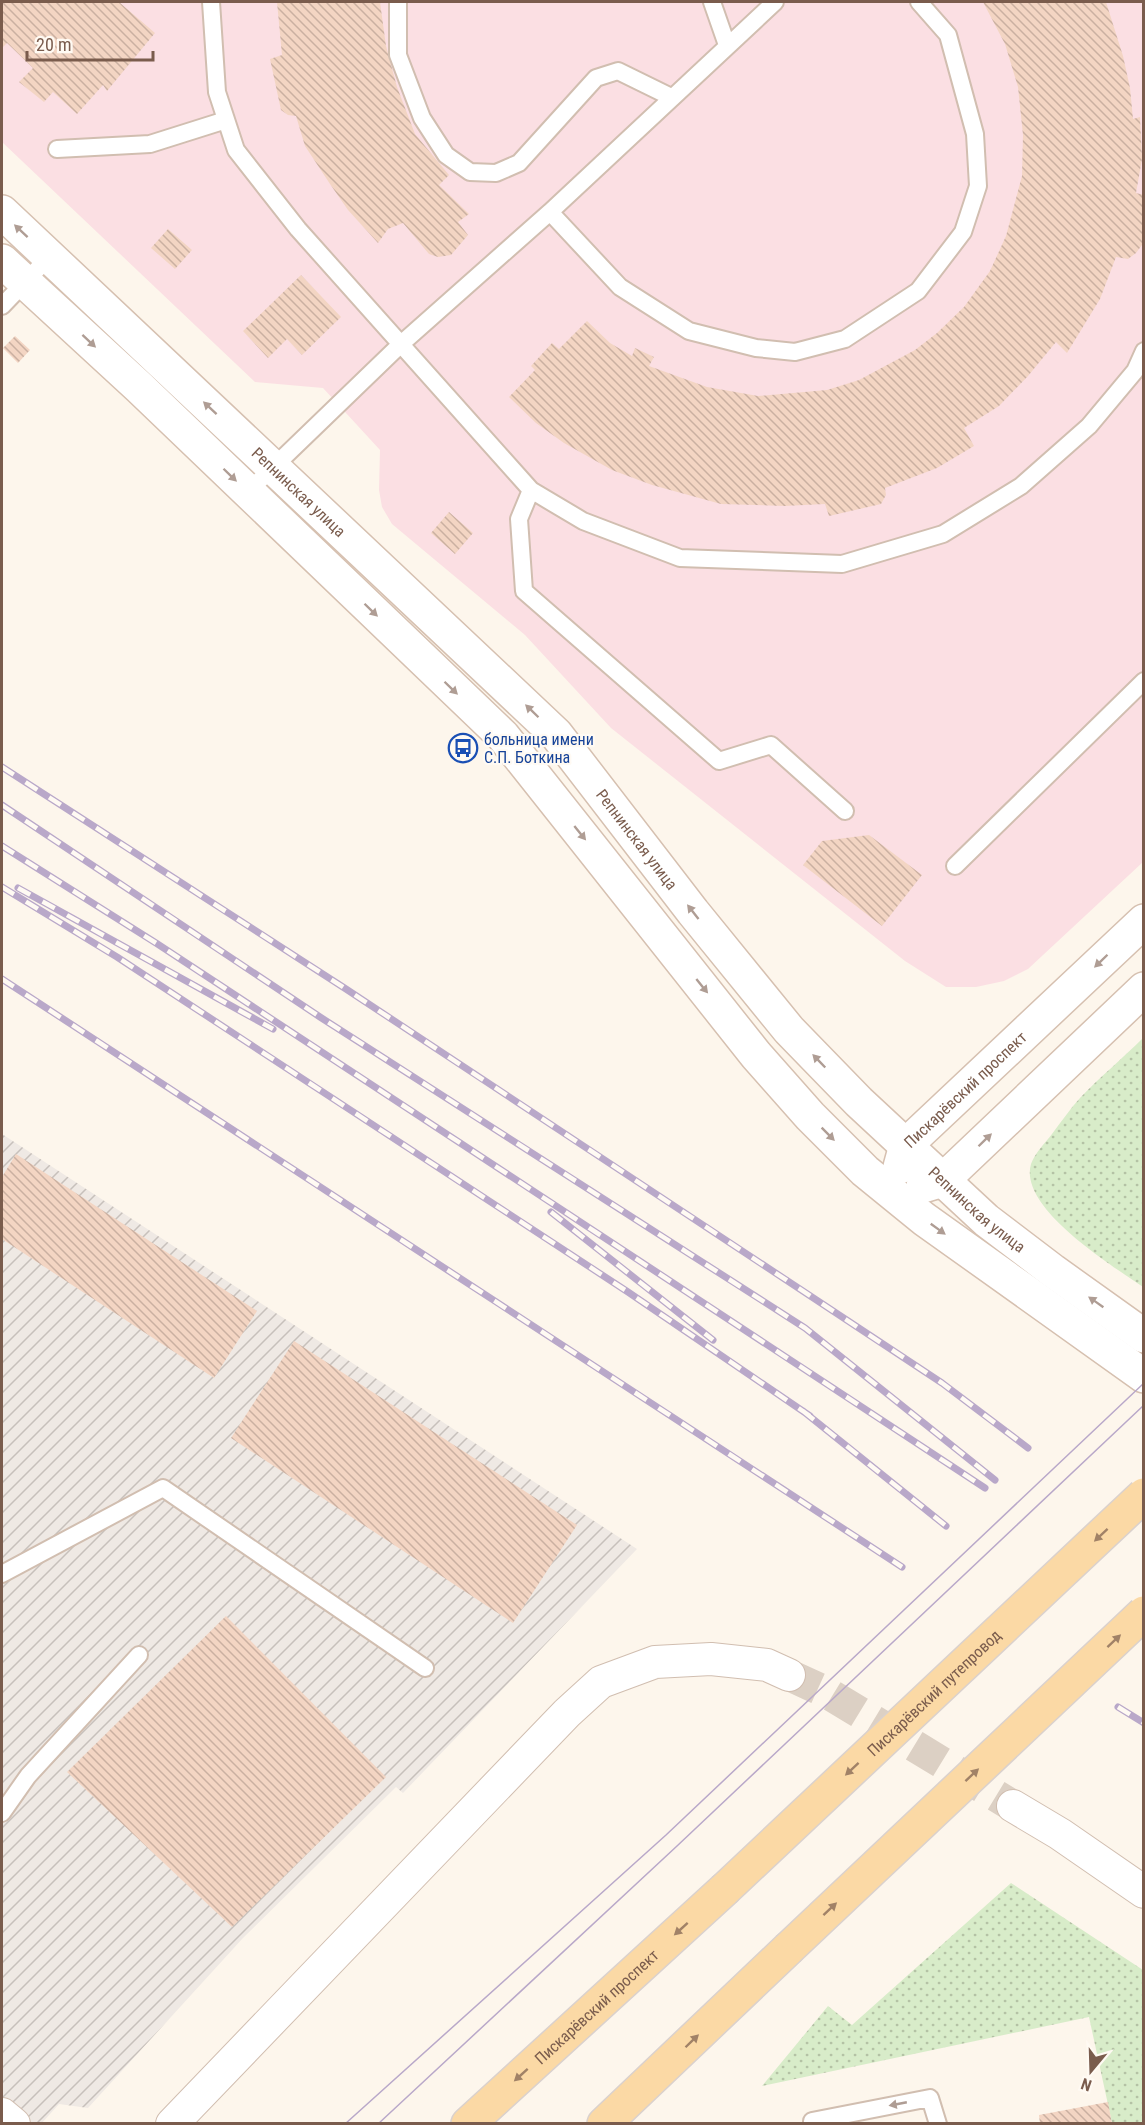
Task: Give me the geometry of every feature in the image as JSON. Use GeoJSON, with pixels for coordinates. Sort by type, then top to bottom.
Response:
{"type":"FeatureCollection","features":[{"type":"Feature","properties":{"kind":"main road","name":"Пискарёвский путепровод"},"geometry":{"type":"LineString","coordinates":[[724,1890],[1143,1495]]}},
{"type":"Feature","properties":{"kind":"main road"},"geometry":{"type":"LineString","coordinates":[[604,2124],[1143,1613]]}},
{"type":"Feature","properties":{"kind":"main road","name":"Пискарёвский проспект"},"geometry":{"type":"LineString","coordinates":[[468,2124],[724,1890]]}},
{"type":"Feature","properties":{"kind":"street","name":"Репнинская улица"},"geometry":{"type":"LineString","coordinates":[[2,212],[556,734],[686,903],[789,1030],[859,1102],[986,1220],[1143,1336]]}},
{"type":"Feature","properties":{"kind":"street","name":"Репнинская улица"},"geometry":{"type":"LineString","coordinates":[[2,261],[140,387],[503,736],[756,1055],[810,1116],[865,1171],[924,1219],[1143,1376]]}},
{"type":"Feature","properties":{"kind":"street","name":"Пискарёвский проспект"},"geometry":{"type":"LineString","coordinates":[[892,1193],[906,1145],[1143,921]]}},
{"type":"Feature","properties":{"kind":"street"},"geometry":{"type":"LineString","coordinates":[[892,1193],[943,1180],[1143,989]]}},
{"type":"Feature","properties":{"kind":"street"},"geometry":{"type":"LineString","coordinates":[[172,2124],[567,1713],[601,1682],[655,1662],[711,1659],[767,1665],[789,1675]]}},
{"type":"Feature","properties":{"kind":"street"},"geometry":{"type":"LineString","coordinates":[[1013,1806],[1060,1834],[1143,1892]]}},
{"type":"Feature","properties":{"kind":"street"},"geometry":{"type":"LineString","coordinates":[[618,2124],[650,2081]]}},
{"type":"Feature","properties":{"kind":"street"},"geometry":{"type":"LineString","coordinates":[[2,2114],[14,2124]]}},
{"type":"Feature","properties":{"kind":"lane"},"geometry":{"type":"LineString","coordinates":[[211,2],[217,92],[236,150],[291,220],[531,490],[584,521],[680,558],[842,564],[944,534],[1021,486],[1089,426],[1135,371],[1143,351]]}},
{"type":"Feature","properties":{"kind":"lane"},"geometry":{"type":"LineString","coordinates":[[398,2],[398,54],[422,118],[446,155],[470,172],[496,173],[519,163],[596,78],[618,71],[671,97]]}},
{"type":"Feature","properties":{"kind":"lane"},"geometry":{"type":"LineString","coordinates":[[712,2],[727,45]]}},
{"type":"Feature","properties":{"kind":"lane"},"geometry":{"type":"LineString","coordinates":[[260,480],[401,345],[550,213],[671,97],[775,2]]}},
{"type":"Feature","properties":{"kind":"lane"},"geometry":{"type":"LineString","coordinates":[[550,213],[620,287],[689,331],[756,348],[795,352],[845,339],[918,291],[963,232],[978,186],[975,134],[948,35],[919,2]]}},
{"type":"Feature","properties":{"kind":"lane"},"geometry":{"type":"LineString","coordinates":[[57,149],[150,144],[226,120]]}},
{"type":"Feature","properties":{"kind":"lane"},"geometry":{"type":"LineString","coordinates":[[2,306],[49,257]]}},
{"type":"Feature","properties":{"kind":"lane"},"geometry":{"type":"LineString","coordinates":[[531,490],[519,519],[524,591],[719,761],[771,745],[845,811]]}},
{"type":"Feature","properties":{"kind":"lane"},"geometry":{"type":"LineString","coordinates":[[955,866],[1143,681]]}},
{"type":"Feature","properties":{"kind":"lane"},"geometry":{"type":"LineString","coordinates":[[2,1574],[164,1488],[426,1668]]}},
{"type":"Feature","properties":{"kind":"lane"},"geometry":{"type":"LineString","coordinates":[[2,1813],[28,1776],[139,1655]]}},
{"type":"Feature","properties":{"kind":"lane"},"geometry":{"type":"LineString","coordinates":[[812,2124],[812,2121],[930,2098],[938,2124]]}},
{"type":"Feature","properties":{"kind":"shaded area"},"geometry":{"type":"Polygon","coordinates":[[[2,2],[1143,2],[1143,862],[1028,969],[1004,981],[976,987],[946,987],[905,961],[611,728],[525,635],[392,524],[382,507],[379,490],[380,450],[323,388],[255,382],[2,142],[2,2]]]}},
{"type":"Feature","properties":{"kind":"shaded area"},"geometry":{"type":"Polygon","coordinates":[[[2,1134],[637,1549],[403,1793],[396,1787],[243,1938],[88,2108],[59,2104],[41,2124],[2,2123],[2,1134]]]}},
{"type":"Feature","properties":{"kind":"green space"},"geometry":{"type":"Polygon","coordinates":[[[1143,1038],[1143,1287],[1091,1250],[1053,1217],[1039,1199],[1031,1181],[1031,1164],[1040,1148],[1080,1098],[1143,1038]]]}},
{"type":"Feature","properties":{"kind":"green space"},"geometry":{"type":"Polygon","coordinates":[[[1011,1883],[1143,1970],[1143,2123],[1112,2123],[1089,2017],[762,2086],[828,2006],[852,2025],[1011,1883]]]}},
{"type":"Feature","properties":{"kind":"building"},"geometry":{"type":"Polygon","coordinates":[[[2,2],[119,2],[155,33],[107,91],[103,85],[77,114],[53,92],[44,102],[19,82],[33,68],[7,43],[2,48],[2,2]]]}},
{"type":"Feature","properties":{"kind":"building"},"geometry":{"type":"Polygon","coordinates":[[[277,2],[380,2],[386,46],[397,87],[415,134],[449,175],[439,185],[469,214],[458,222],[468,235],[451,255],[438,257],[429,254],[403,223],[388,229],[378,243],[348,210],[330,184],[305,146],[296,116],[288,115],[281,110],[270,59],[282,55],[277,2]]]}},
{"type":"Feature","properties":{"kind":"building"},"geometry":{"type":"Polygon","coordinates":[[[983,2],[1106,2],[1123,56],[1130,88],[1133,119],[1140,117],[1142,159],[1136,193],[1144,195],[1144,233],[1142,245],[1136,253],[1128,259],[1116,257],[1100,299],[1067,353],[1056,342],[999,406],[964,428],[974,446],[937,468],[885,488],[886,495],[881,504],[829,516],[825,504],[784,506],[721,504],[652,485],[612,470],[564,443],[536,423],[509,397],[535,370],[531,366],[552,343],[559,349],[587,321],[610,343],[632,356],[635,348],[654,357],[649,366],[707,387],[758,396],[827,390],[859,380],[915,350],[937,333],[964,307],[990,271],[1006,236],[1022,176],[1023,135],[1018,87],[1005,44],[983,2]]]}},
{"type":"Feature","properties":{"kind":"building"},"geometry":{"type":"Polygon","coordinates":[[[168,229],[192,250],[175,269],[151,248],[168,229]]]}},
{"type":"Feature","properties":{"kind":"building"},"geometry":{"type":"Polygon","coordinates":[[[301,275],[341,317],[302,355],[287,339],[268,358],[243,331],[301,275]]]}},
{"type":"Feature","properties":{"kind":"building"},"geometry":{"type":"Polygon","coordinates":[[[15,336],[30,350],[18,363],[3,348],[15,336]]]}},
{"type":"Feature","properties":{"kind":"building"},"geometry":{"type":"Polygon","coordinates":[[[449,512],[473,533],[455,554],[431,533],[449,512]]]}},
{"type":"Feature","properties":{"kind":"building"},"geometry":{"type":"Polygon","coordinates":[[[869,835],[922,875],[882,926],[803,865],[822,841],[869,835]]]}},
{"type":"Feature","properties":{"kind":"building"},"geometry":{"type":"Polygon","coordinates":[[[16,1154],[257,1311],[214,1378],[2,1239],[2,1177],[16,1154]]]}},
{"type":"Feature","properties":{"kind":"building"},"geometry":{"type":"Polygon","coordinates":[[[294,1341],[577,1525],[513,1623],[231,1438],[294,1341]]]}},
{"type":"Feature","properties":{"kind":"building"},"geometry":{"type":"Polygon","coordinates":[[[226,1616],[386,1777],[232,1927],[67,1772],[226,1616]]]}},
{"type":"Feature","properties":{"kind":"building"},"geometry":{"type":"Polygon","coordinates":[[[1108,2102],[1112,2124],[1040,2124],[1039,2115],[1108,2102]]]}},
{"type":"Feature","properties":{"kind":"tunnel"},"geometry":{"type":"LineString","coordinates":[[789,1675],[826,1692],[1013,1806]]}},
{"type":"Feature","properties":{"kind":"tram line"},"geometry":{"type":"LineString","coordinates":[[345,2124],[666,1835],[1144,1383]]}},
{"type":"Feature","properties":{"kind":"tram line"},"geometry":{"type":"LineString","coordinates":[[378,2124],[677,1846],[1144,1405]]}},
{"type":"Feature","properties":{"kind":"railway"},"geometry":{"type":"LineString","coordinates":[[2,767],[346,989],[942,1383],[1028,1448]]}},
{"type":"Feature","properties":{"kind":"railway"},"geometry":{"type":"LineString","coordinates":[[2,805],[320,1017],[805,1328],[995,1480]]}},
{"type":"Feature","properties":{"kind":"railway"},"geometry":{"type":"LineString","coordinates":[[2,846],[156,943],[985,1488]]}},
{"type":"Feature","properties":{"kind":"railway"},"geometry":{"type":"LineString","coordinates":[[2,887],[117,957],[628,1292],[810,1416]]}},
{"type":"Feature","properties":{"kind":"railway"},"geometry":{"type":"LineString","coordinates":[[18,888],[273,1029]]}},
{"type":"Feature","properties":{"kind":"railway"},"geometry":{"type":"LineString","coordinates":[[2,979],[902,1567]]}},
{"type":"Feature","properties":{"kind":"railway"},"geometry":{"type":"LineString","coordinates":[[551,1212],[713,1340]]}},
{"type":"Feature","properties":{"kind":"railway"},"geometry":{"type":"LineString","coordinates":[[803,1411],[946,1526]]}},
{"type":"Feature","properties":{"kind":"railway"},"geometry":{"type":"LineString","coordinates":[[1118,1707],[1144,1723]]}},
{"type":"Feature","properties":{"kind":"place","name":"больница имени С.П. Боткина"},"geometry":{"type":"Point","coordinates":[463,748]}}]}
